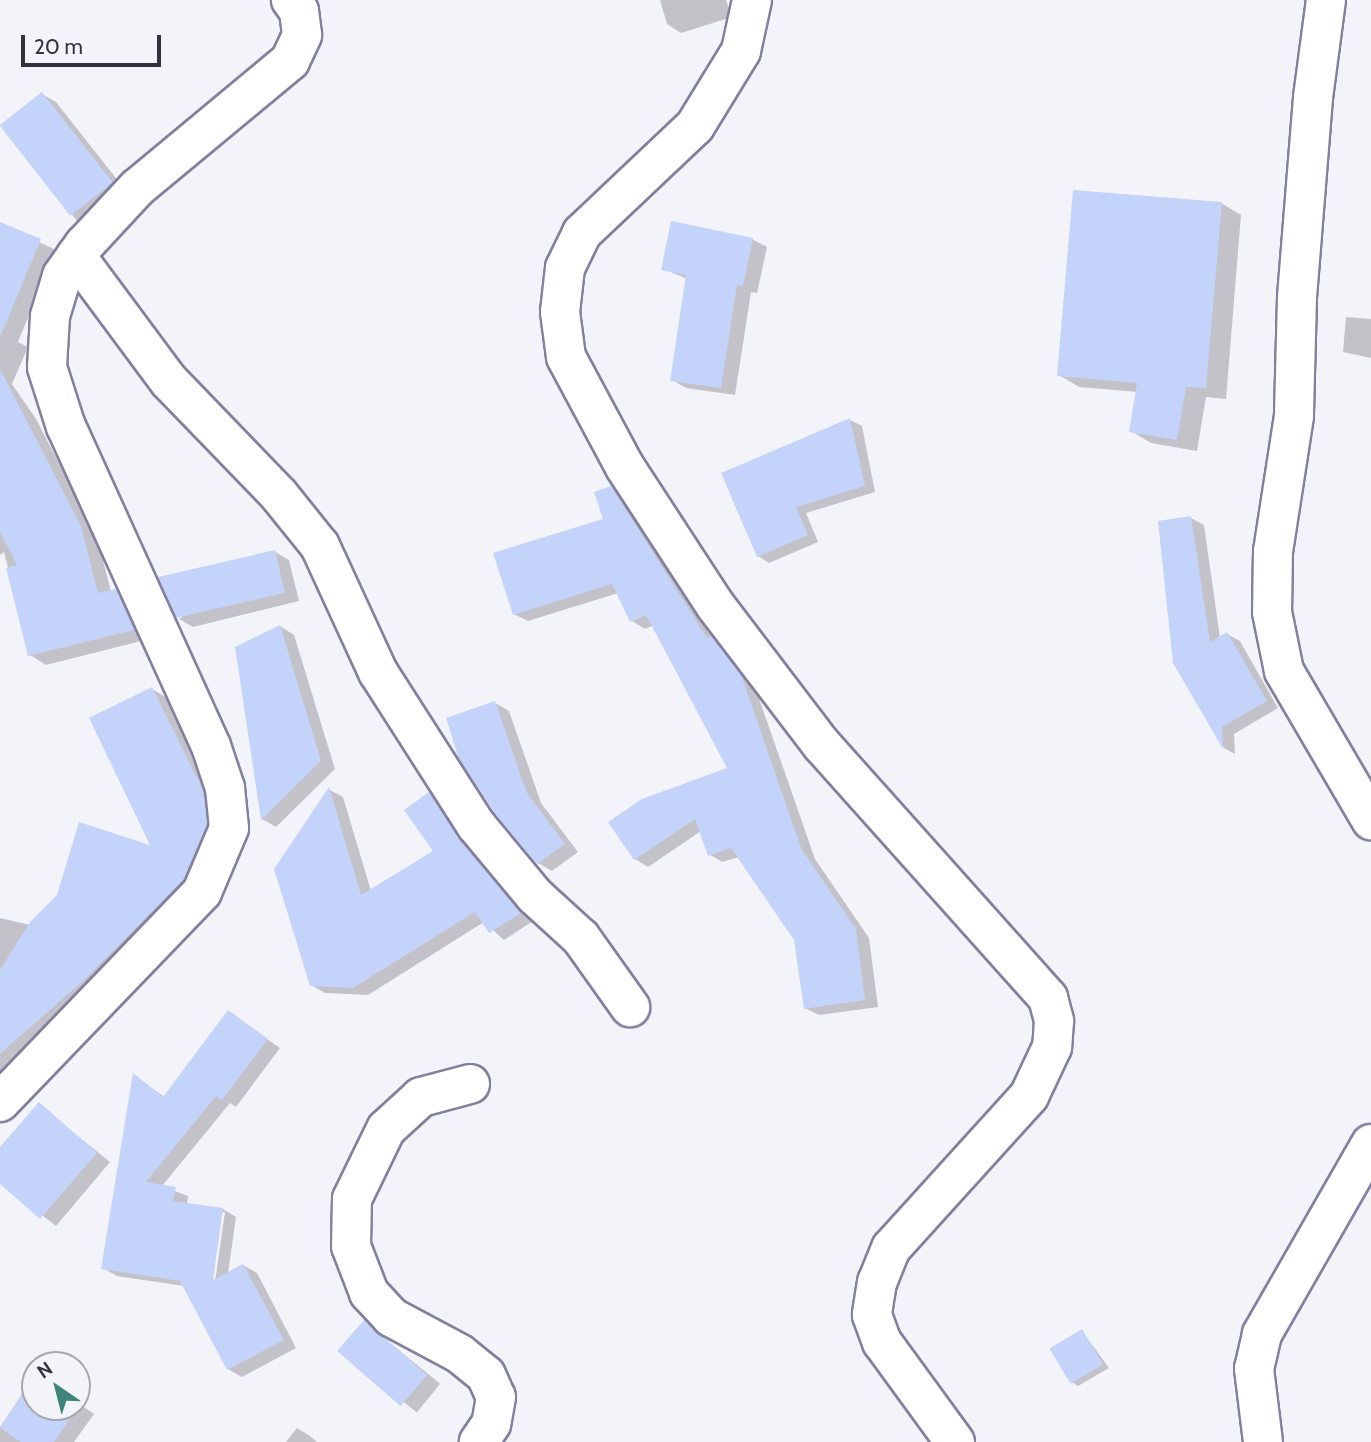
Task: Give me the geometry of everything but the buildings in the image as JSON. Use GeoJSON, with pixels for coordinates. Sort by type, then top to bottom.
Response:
{"type":"FeatureCollection","features":[{"type":"Feature","properties":{"kind":"street"},"geometry":{"type":"LineString","coordinates":[[0,1102],[202,892],[229,828],[225,788],[211,746],[66,428],[47,367],[50,316],[62,276],[76,256],[137,188],[290,61],[302,35],[299,11],[291,0]]}},
{"type":"Feature","properties":{"kind":"street"},"geometry":{"type":"LineString","coordinates":[[752,0],[741,51],[695,126],[582,233],[565,268],[561,312],[566,357],[625,467],[715,605],[821,744],[1048,998],[1054,1021],[1052,1047],[1029,1096],[891,1248],[877,1282],[872,1315],[882,1342],[955,1442]]}},
{"type":"Feature","properties":{"kind":"street"},"geometry":{"type":"LineString","coordinates":[[1326,0],[1301,245],[1294,416],[1273,551],[1272,612],[1284,671],[1371,820]]}},
{"type":"Feature","properties":{"kind":"street"},"geometry":{"type":"LineString","coordinates":[[76,256],[169,381],[279,495],[320,546],[378,671],[476,825],[535,896],[582,938],[630,1007]]}},
{"type":"Feature","properties":{"kind":"street"},"geometry":{"type":"LineString","coordinates":[[470,1084],[421,1097],[386,1129],[352,1199],[351,1246],[369,1293],[391,1317],[460,1354],[486,1375],[496,1397],[491,1424],[480,1442]]}},
{"type":"Feature","properties":{"kind":"street"},"geometry":{"type":"LineString","coordinates":[[1264,1442],[1254,1369],[1262,1334],[1371,1144]]}}]}
